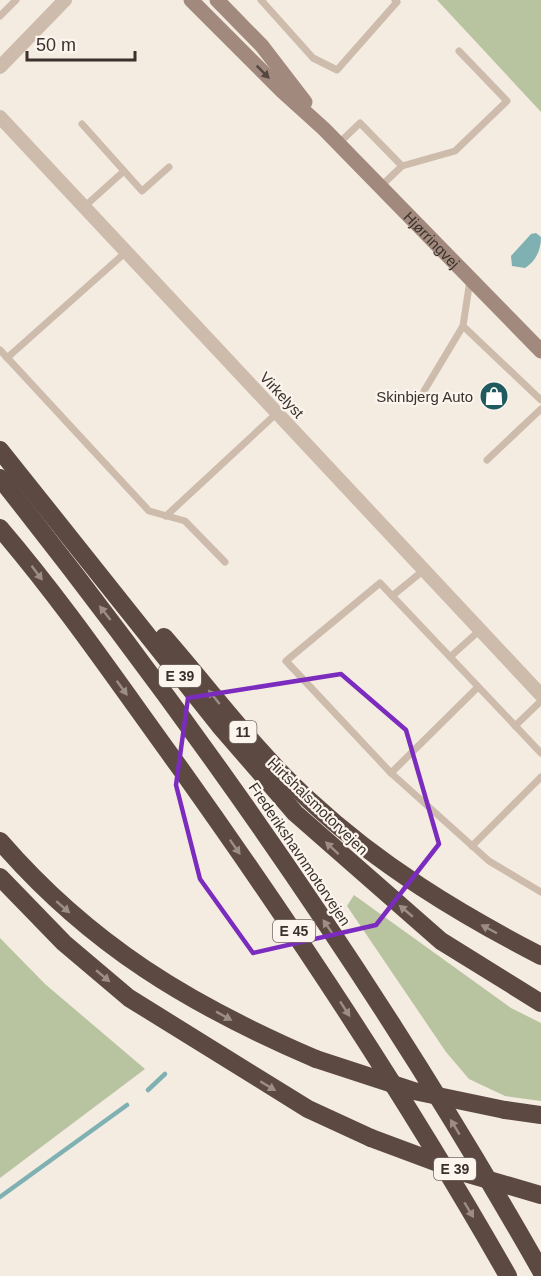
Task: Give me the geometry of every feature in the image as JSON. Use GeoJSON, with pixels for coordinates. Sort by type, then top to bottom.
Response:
{"type":"FeatureCollection","features":[{"type":"Feature","properties":{"kind":"highway","name":"11"},"geometry":{"type":"LineString","coordinates":[[0,445],[231,717],[310,801],[391,868],[481,925],[541,956]]}},
{"type":"Feature","properties":{"kind":"highway","name":"Hirtshalsmotorvejen"},"geometry":{"type":"LineString","coordinates":[[0,450],[261,778],[295,813],[441,941],[541,1003]]}},
{"type":"Feature","properties":{"kind":"highway","name":"Frederikshavnmotorvejen"},"geometry":{"type":"LineString","coordinates":[[0,478],[149,669],[239,795],[411,1053],[541,1270]]}},
{"type":"Feature","properties":{"kind":"highway","name":"E 45"},"geometry":{"type":"LineString","coordinates":[[0,528],[88,641],[309,953],[483,1232],[506,1276]]}},
{"type":"Feature","properties":{"kind":"highway"},"geometry":{"type":"LineString","coordinates":[[0,841],[59,904],[121,955],[231,1020],[316,1059],[414,1091],[541,1115]]}},
{"type":"Feature","properties":{"kind":"highway","name":"E 39"},"geometry":{"type":"LineString","coordinates":[[0,877],[64,943],[129,998],[308,1109],[371,1138],[465,1173],[541,1195]]}},
{"type":"Feature","properties":{"kind":"main road","name":"Hjørringvej"},"geometry":{"type":"LineString","coordinates":[[191,0],[282,91],[324,129],[541,351]]}},
{"type":"Feature","properties":{"kind":"main road","name":"Hjørringvej"},"geometry":{"type":"LineString","coordinates":[[217,0],[261,46],[324,129]]}},
{"type":"Feature","properties":{"kind":"street"},"geometry":{"type":"LineString","coordinates":[[0,67],[63,1]]}},
{"type":"Feature","properties":{"kind":"street","name":"Virkelyst"},"geometry":{"type":"LineString","coordinates":[[0,117],[541,695]]}},
{"type":"Feature","properties":{"kind":"lane"},"geometry":{"type":"LineString","coordinates":[[0,16],[16,0]]}},
{"type":"Feature","properties":{"kind":"lane"},"geometry":{"type":"LineString","coordinates":[[261,0],[313,58],[337,70],[397,2],[395,0]]}},
{"type":"Feature","properties":{"kind":"lane"},"geometry":{"type":"LineString","coordinates":[[380,187],[402,166],[455,151],[507,101],[459,51]]}},
{"type":"Feature","properties":{"kind":"lane"},"geometry":{"type":"LineString","coordinates":[[338,144],[360,123],[402,166]]}},
{"type":"Feature","properties":{"kind":"lane"},"geometry":{"type":"LineString","coordinates":[[82,124],[142,191],[169,167]]}},
{"type":"Feature","properties":{"kind":"lane"},"geometry":{"type":"LineString","coordinates":[[84,207],[124,171]]}},
{"type":"Feature","properties":{"kind":"lane"},"geometry":{"type":"LineString","coordinates":[[7,358],[126,252]]}},
{"type":"Feature","properties":{"kind":"lane"},"geometry":{"type":"LineString","coordinates":[[424,391],[463,326],[470,280]]}},
{"type":"Feature","properties":{"kind":"lane"},"geometry":{"type":"LineString","coordinates":[[463,326],[541,400]]}},
{"type":"Feature","properties":{"kind":"lane"},"geometry":{"type":"LineString","coordinates":[[0,350],[149,511],[185,521],[225,562]]}},
{"type":"Feature","properties":{"kind":"lane"},"geometry":{"type":"LineString","coordinates":[[487,460],[541,409]]}},
{"type":"Feature","properties":{"kind":"lane"},"geometry":{"type":"LineString","coordinates":[[166,516],[277,413]]}},
{"type":"Feature","properties":{"kind":"lane"},"geometry":{"type":"LineString","coordinates":[[392,596],[424,570]]}},
{"type":"Feature","properties":{"kind":"lane"},"geometry":{"type":"LineString","coordinates":[[541,753],[380,583],[285,661],[391,773],[489,861],[541,892]]}},
{"type":"Feature","properties":{"kind":"lane"},"geometry":{"type":"LineString","coordinates":[[450,657],[480,630]]}},
{"type":"Feature","properties":{"kind":"lane"},"geometry":{"type":"LineString","coordinates":[[391,773],[478,687]]}},
{"type":"Feature","properties":{"kind":"lane"},"geometry":{"type":"LineString","coordinates":[[515,726],[541,701]]}},
{"type":"Feature","properties":{"kind":"lane"},"geometry":{"type":"LineString","coordinates":[[472,846],[541,777]]}},
{"type":"Feature","properties":{"kind":"highlighted area"},"geometry":{"type":"Polygon","coordinates":[[[341,674],[406,730],[439,844],[376,925],[253,953],[200,879],[176,785],[188,698],[341,674]]]}},
{"type":"Feature","properties":{"kind":"green space"},"geometry":{"type":"Polygon","coordinates":[[[437,0],[541,0],[541,112],[437,0]]]}},
{"type":"Feature","properties":{"kind":"green space"},"geometry":{"type":"Polygon","coordinates":[[[354,895],[511,1008],[541,1023],[541,1101],[505,1096],[469,1079],[446,1052],[347,906],[354,895]]]}},
{"type":"Feature","properties":{"kind":"green space"},"geometry":{"type":"Polygon","coordinates":[[[0,938],[45,984],[145,1069],[0,1178],[0,938]]]}},
{"type":"Feature","properties":{"kind":"water"},"geometry":{"type":"Polygon","coordinates":[[[536,233],[541,237],[535,259],[525,268],[512,266],[511,256],[531,234],[536,233]]]}},
{"type":"Feature","properties":{"kind":"waterway"},"geometry":{"type":"LineString","coordinates":[[148,1090],[165,1074]]}},
{"type":"Feature","properties":{"kind":"waterway"},"geometry":{"type":"LineString","coordinates":[[0,1197],[127,1105]]}},
{"type":"Feature","properties":{"kind":"place","name":"Skinbjerg Auto"},"geometry":{"type":"Point","coordinates":[494,396]}}]}
